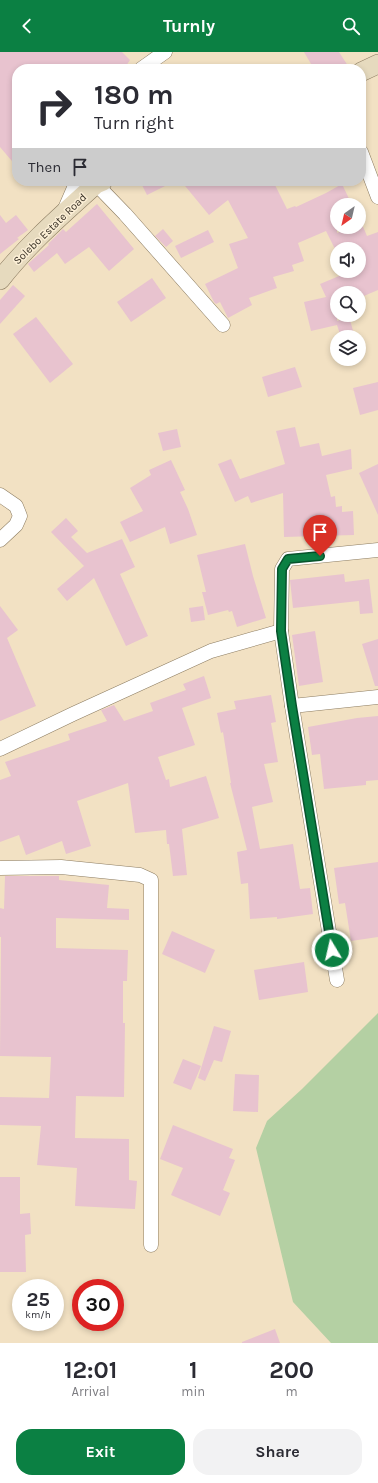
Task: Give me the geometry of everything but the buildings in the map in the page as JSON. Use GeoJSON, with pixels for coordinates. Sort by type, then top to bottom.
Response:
{"type":"FeatureCollection","features":[{"type":"Feature","properties":{"kind":"street"},"geometry":{"type":"LineString","coordinates":[[148,64],[165,52]]}},
{"type":"Feature","properties":{"kind":"street"},"geometry":{"type":"LineString","coordinates":[[366,70],[378,64]]}},
{"type":"Feature","properties":{"kind":"street"},"geometry":{"type":"LineString","coordinates":[[366,165],[378,197]]}},
{"type":"Feature","properties":{"kind":"street"},"geometry":{"type":"LineString","coordinates":[[62,215],[75,186]]}},
{"type":"Feature","properties":{"kind":"street","name":"Solebo Estate Road"},"geometry":{"type":"LineString","coordinates":[[1,278],[62,215],[95,186]]}},
{"type":"Feature","properties":{"kind":"street"},"geometry":{"type":"LineString","coordinates":[[103,186],[125,214],[224,325]]}},
{"type":"Feature","properties":{"kind":"street"},"geometry":{"type":"LineString","coordinates":[[0,495],[16,506],[20,516],[16,526],[0,540]]}},
{"type":"Feature","properties":{"kind":"street"},"geometry":{"type":"LineString","coordinates":[[337,980],[281,631],[282,569],[288,559],[378,550]]}},
{"type":"Feature","properties":{"kind":"street"},"geometry":{"type":"LineString","coordinates":[[0,749],[211,651],[281,631]]}},
{"type":"Feature","properties":{"kind":"street"},"geometry":{"type":"LineString","coordinates":[[292,706],[378,697]]}},
{"type":"Feature","properties":{"kind":"street"},"geometry":{"type":"LineString","coordinates":[[0,868],[61,867],[140,875],[151,880],[151,1245]]}},
{"type":"Feature","properties":{"kind":"green space"},"geometry":{"type":"Polygon","coordinates":[[[378,1013],[378,1343],[331,1343],[293,1302],[256,1148],[267,1121],[302,1089],[378,1013]]]}},
{"type":"Feature","properties":{"kind":"route"},"geometry":{"type":"LineString","coordinates":[[320,556],[288,559],[284,563],[282,569],[281,631],[332,950]]}}]}
